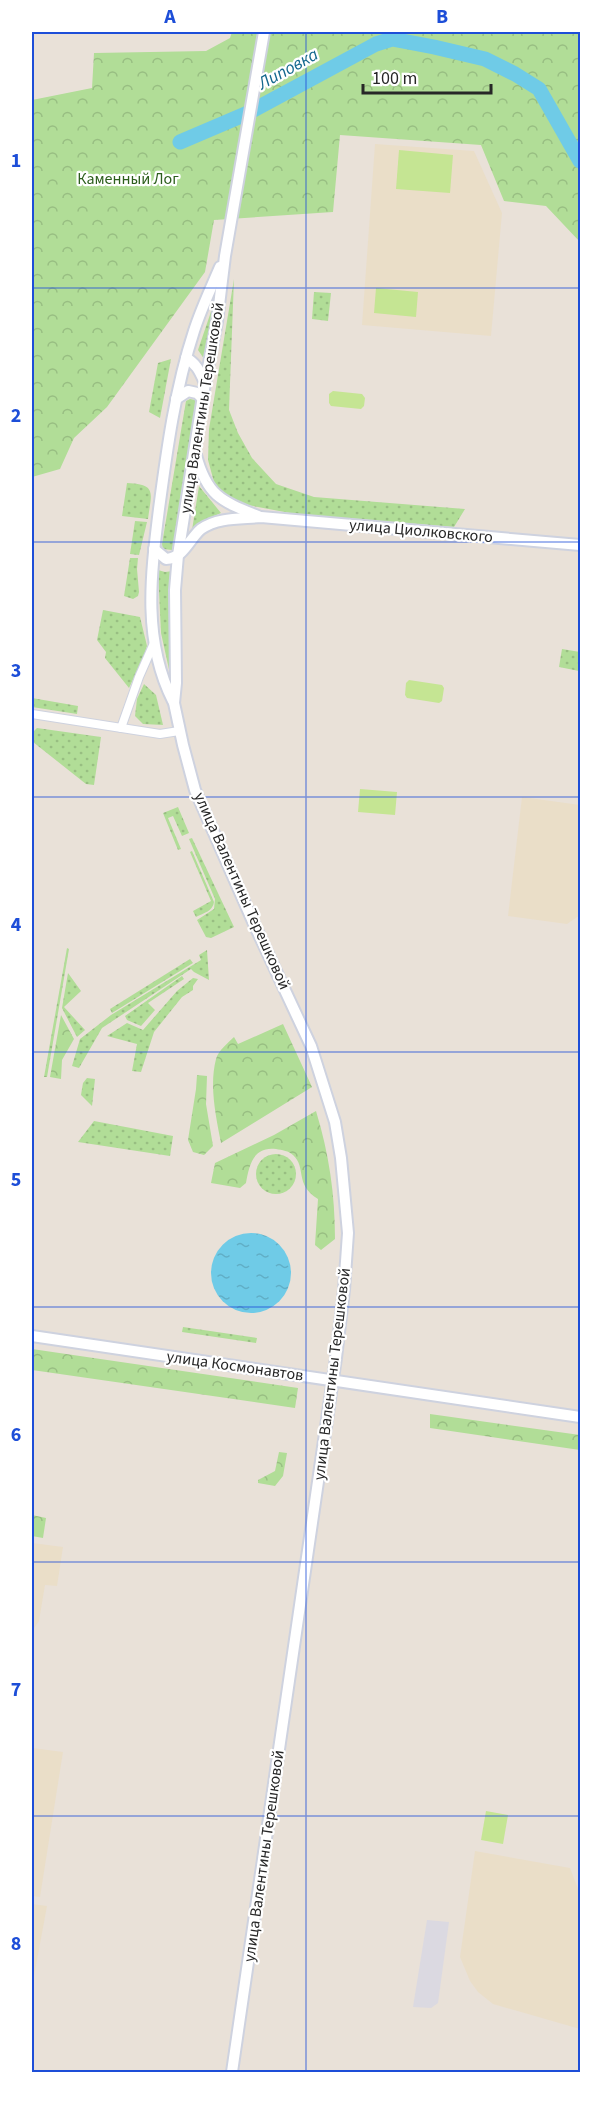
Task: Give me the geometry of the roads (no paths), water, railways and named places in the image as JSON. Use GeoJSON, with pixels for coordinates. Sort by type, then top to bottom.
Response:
{"type":"FeatureCollection","features":[{"type":"Feature","properties":{"kind":"main road","name":"улица Валентины Терешковой"},"geometry":{"type":"LineString","coordinates":[[174,703],[176,683],[175,590],[178,555],[217,322],[225,252],[264,32]]}},
{"type":"Feature","properties":{"kind":"main road","name":"улица Валентины Терешковой"},"geometry":{"type":"LineString","coordinates":[[225,252],[195,327],[170,427],[150,598],[155,642],[158,663],[174,703],[195,790],[311,1046],[336,1122],[345,1192],[348,1240],[333,1380],[232,2073]]}},
{"type":"Feature","properties":{"kind":"main road"},"geometry":{"type":"LineString","coordinates":[[186,358],[193,362],[205,383]]}},
{"type":"Feature","properties":{"kind":"main road"},"geometry":{"type":"LineString","coordinates":[[176,399],[188,391],[197,393],[203,399]]}},
{"type":"Feature","properties":{"kind":"main road"},"geometry":{"type":"LineString","coordinates":[[195,451],[201,475],[219,498],[261,518]]}},
{"type":"Feature","properties":{"kind":"main road"},"geometry":{"type":"LineString","coordinates":[[154,549],[166,559],[178,555],[201,529],[224,520],[261,518]]}},
{"type":"Feature","properties":{"kind":"main road","name":"улица Циолковского"},"geometry":{"type":"LineString","coordinates":[[261,518],[580,545]]}},
{"type":"Feature","properties":{"kind":"main road","name":"улица Космонавтов"},"geometry":{"type":"LineString","coordinates":[[32,1336],[580,1417]]}},
{"type":"Feature","properties":{"kind":"street"},"geometry":{"type":"LineString","coordinates":[[121,728],[139,677],[155,642]]}},
{"type":"Feature","properties":{"kind":"street"},"geometry":{"type":"LineString","coordinates":[[127,713],[129,723],[142,731]]}},
{"type":"Feature","properties":{"kind":"street"},"geometry":{"type":"LineString","coordinates":[[32,714],[160,734],[179,731]]}},
{"type":"Feature","properties":{"kind":"water"},"geometry":{"type":"Polygon","coordinates":[[[251,1233],[266,1236],[279,1245],[288,1258],[291,1273],[288,1288],[279,1301],[266,1310],[251,1313],[236,1310],[223,1301],[214,1288],[211,1273],[214,1258],[223,1245],[236,1236],[251,1233]]]}},
{"type":"Feature","properties":{"kind":"waterway","name":"Липовка"},"geometry":{"type":"LineString","coordinates":[[180,142],[248,113],[376,44],[392,39],[485,59],[539,89],[580,161]]}},
{"type":"Feature","properties":{"kind":"park label","name":"Каменный Лог"},"geometry":{"type":"Point","coordinates":[128,179]}}]}
